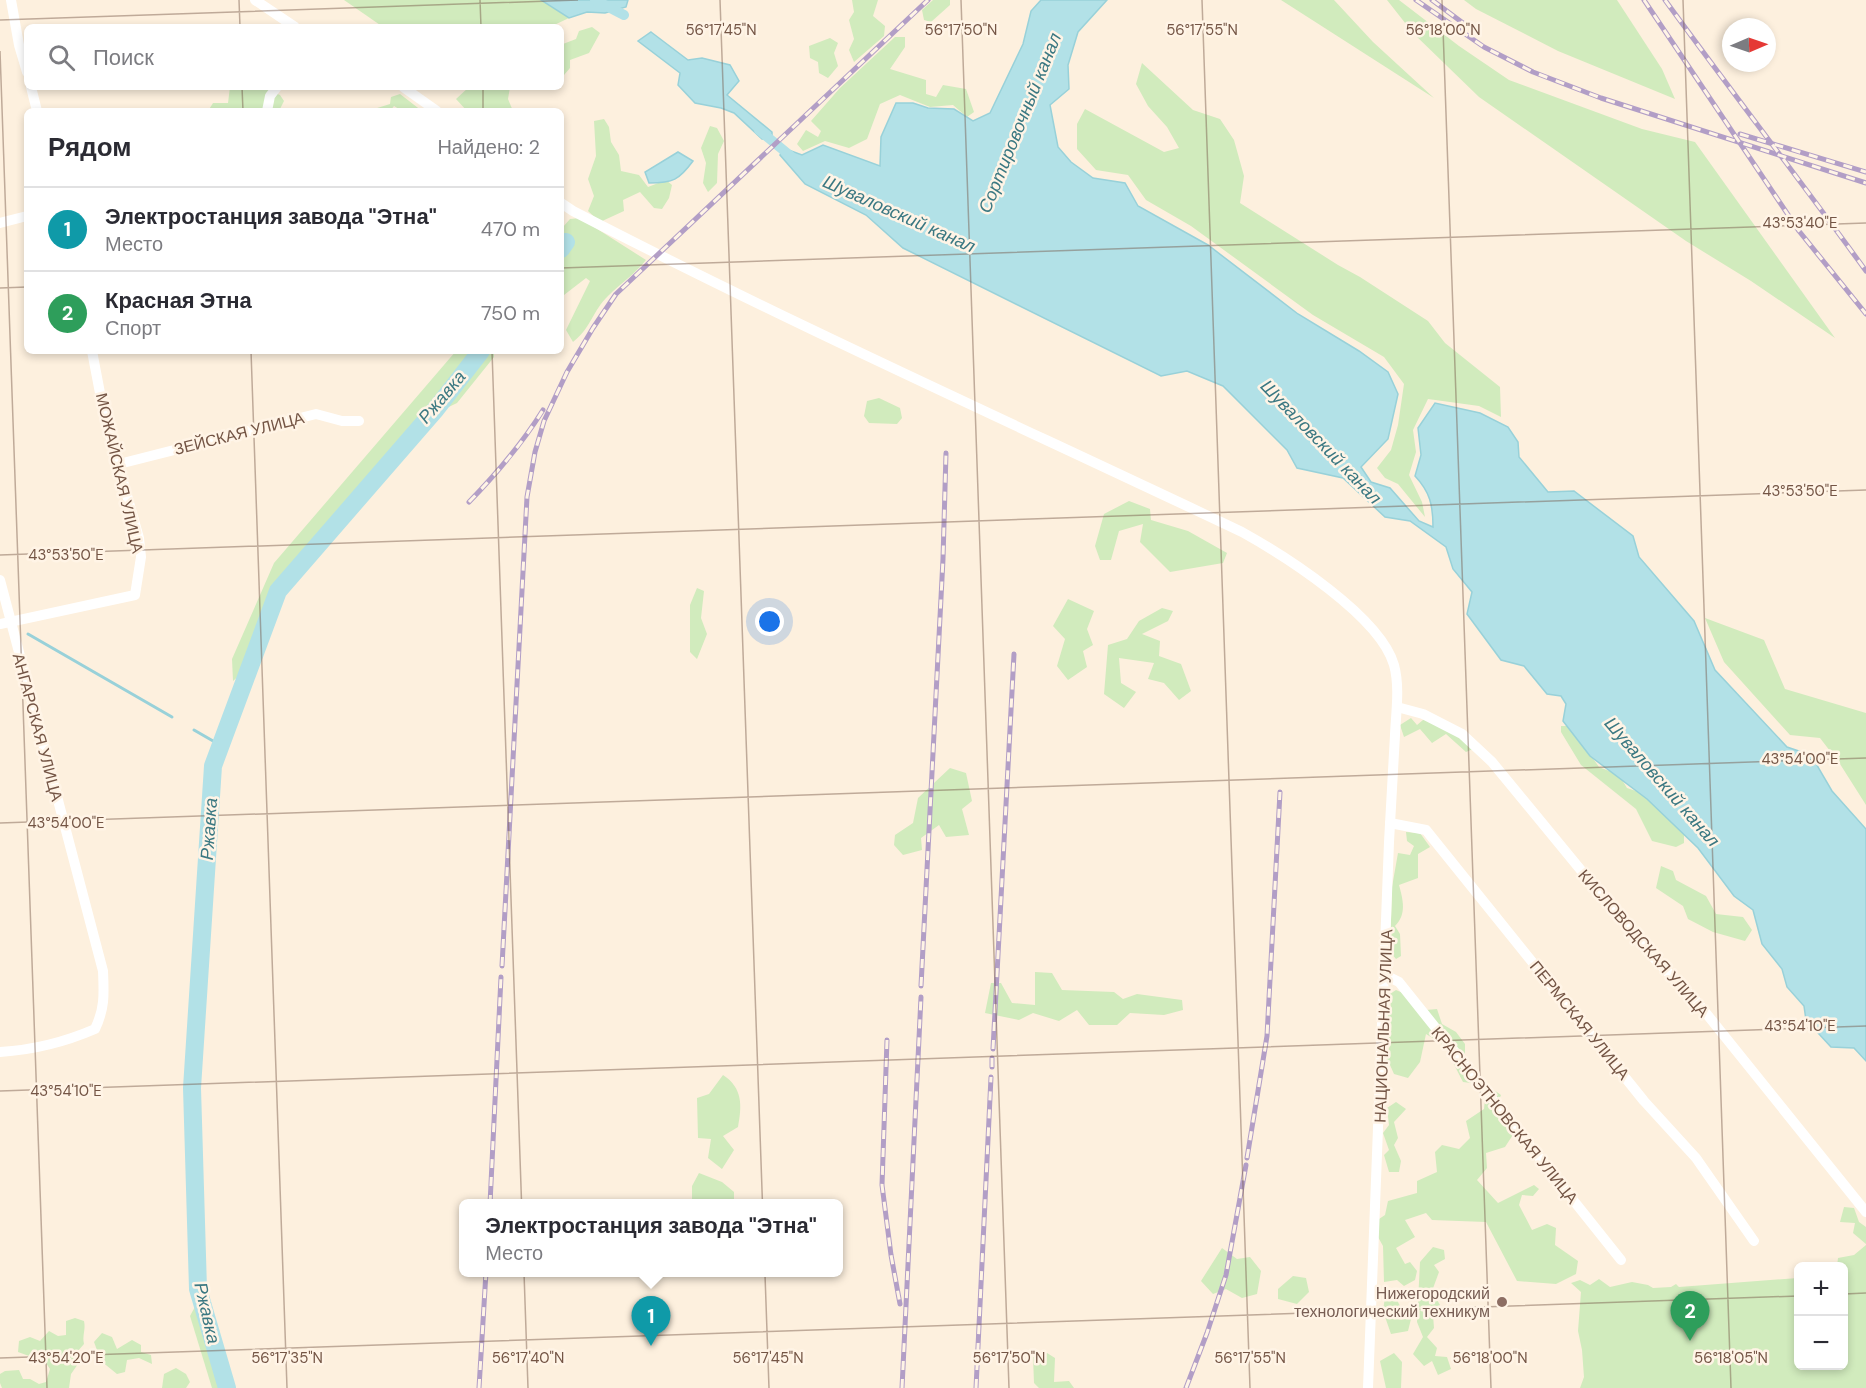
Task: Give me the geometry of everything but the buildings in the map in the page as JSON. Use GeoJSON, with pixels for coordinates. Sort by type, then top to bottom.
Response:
{"type":"FeatureCollection","features":[{"type":"Feature","properties":{"kind":"street"},"geometry":{"type":"LineString","coordinates":[[11,0],[24,62]]}},
{"type":"Feature","properties":{"kind":"street"},"geometry":{"type":"LineString","coordinates":[[255,0],[291,24]]}},
{"type":"Feature","properties":{"kind":"street"},"geometry":{"type":"LineString","coordinates":[[32,90],[36,108]]}},
{"type":"Feature","properties":{"kind":"street"},"geometry":{"type":"LineString","coordinates":[[268,108],[270,96],[275,90]]}},
{"type":"Feature","properties":{"kind":"street"},"geometry":{"type":"LineString","coordinates":[[407,90],[433,108]]}},
{"type":"Feature","properties":{"kind":"street"},"geometry":{"type":"LineString","coordinates":[[564,205],[573,211],[564,216]]}},
{"type":"Feature","properties":{"kind":"street","name":"НАЦИОНАЛЬНАЯ УЛИЦА"},"geometry":{"type":"LineString","coordinates":[[573,211],[786,317],[1242,532],[1290,561],[1334,594],[1377,634],[1394,664],[1397,707],[1390,823],[1368,1388]]}},
{"type":"Feature","properties":{"kind":"street"},"geometry":{"type":"LineString","coordinates":[[0,224],[24,217]]}},
{"type":"Feature","properties":{"kind":"street","name":"МОЖАЙСКАЯ УЛИЦА"},"geometry":{"type":"LineString","coordinates":[[5,623],[135,595],[141,556],[139,538],[104,414],[93,354]]}},
{"type":"Feature","properties":{"kind":"street","name":"ЗЕЙСКАЯ УЛИЦА"},"geometry":{"type":"LineString","coordinates":[[119,464],[316,414],[342,421],[359,421]]}},
{"type":"Feature","properties":{"kind":"street","name":"АНГАРСКАЯ УЛИЦА"},"geometry":{"type":"LineString","coordinates":[[0,580],[5,623],[103,971],[104,992],[103,1014],[94,1029],[77,1036],[19,1051],[0,1052]]}},
{"type":"Feature","properties":{"kind":"street","name":"КИСЛОВОДСКАЯ УЛИЦА"},"geometry":{"type":"LineString","coordinates":[[1397,707],[1423,714],[1462,734],[1492,762],[1649,953],[1697,1002],[1866,1212]]}},
{"type":"Feature","properties":{"kind":"street","name":"ПЕРМСКАЯ УЛИЦА"},"geometry":{"type":"LineString","coordinates":[[1390,823],[1426,831],[1644,1101],[1696,1158],[1754,1241]]}},
{"type":"Feature","properties":{"kind":"street","name":"КРАСНОЭТНОВСКАЯ УЛИЦА"},"geometry":{"type":"LineString","coordinates":[[1385,975],[1399,982],[1621,1260]]}},
{"type":"Feature","properties":{"kind":"green space"},"geometry":{"type":"Polygon","coordinates":[[[344,0],[541,0],[569,18],[556,24],[379,24],[344,0]]]}},
{"type":"Feature","properties":{"kind":"green space"},"geometry":{"type":"Polygon","coordinates":[[[852,0],[878,0],[873,16],[885,26],[884,36],[854,62],[849,50],[854,39],[849,20],[854,12],[852,0]]]}},
{"type":"Feature","properties":{"kind":"green space"},"geometry":{"type":"Polygon","coordinates":[[[933,0],[950,0],[950,5],[931,22],[924,20],[922,10],[933,0]]]}},
{"type":"Feature","properties":{"kind":"green space"},"geometry":{"type":"Polygon","coordinates":[[[1281,0],[1334,0],[1373,42],[1434,98],[1281,0]]]}},
{"type":"Feature","properties":{"kind":"green space"},"geometry":{"type":"Polygon","coordinates":[[[1387,0],[1399,0],[1459,46],[1509,80],[1642,129],[1695,142],[1835,338],[1751,281],[1686,241],[1479,97],[1413,33],[1387,0]]]}},
{"type":"Feature","properties":{"kind":"green space"},"geometry":{"type":"Polygon","coordinates":[[[1464,0],[1617,0],[1662,69],[1675,99],[1558,51],[1476,9],[1464,0]]]}},
{"type":"Feature","properties":{"kind":"green space"},"geometry":{"type":"Polygon","coordinates":[[[592,27],[600,33],[589,53],[570,60],[570,68],[564,75],[564,44],[576,39],[579,31],[592,27]]]}},
{"type":"Feature","properties":{"kind":"green space"},"geometry":{"type":"Polygon","coordinates":[[[895,37],[905,37],[905,47],[890,69],[926,80],[926,94],[936,97],[943,85],[966,89],[974,112],[967,117],[953,105],[930,107],[900,95],[880,104],[867,139],[849,148],[825,141],[803,151],[797,144],[806,130],[818,137],[821,131],[811,121],[840,88],[895,37]]]}},
{"type":"Feature","properties":{"kind":"green space"},"geometry":{"type":"Polygon","coordinates":[[[830,38],[838,43],[834,53],[838,66],[828,78],[819,73],[818,62],[810,58],[809,46],[830,38]]]}},
{"type":"Feature","properties":{"kind":"green space"},"geometry":{"type":"Polygon","coordinates":[[[1142,63],[1193,110],[1220,119],[1234,140],[1244,176],[1240,203],[1428,321],[1445,343],[1500,387],[1501,417],[1479,406],[1428,399],[1413,430],[1416,452],[1409,475],[1422,502],[1425,517],[1398,484],[1385,478],[1377,468],[1391,450],[1398,425],[1404,384],[1384,357],[1313,315],[1191,226],[1146,200],[1128,175],[1096,170],[1077,149],[1077,124],[1085,109],[1164,152],[1179,148],[1167,127],[1148,106],[1136,84],[1142,63]]]}},
{"type":"Feature","properties":{"kind":"green space"},"geometry":{"type":"Polygon","coordinates":[[[230,90],[272,90],[280,95],[284,101],[280,108],[210,108],[213,103],[228,103],[230,90]]]}},
{"type":"Feature","properties":{"kind":"green space"},"geometry":{"type":"Polygon","coordinates":[[[466,90],[510,90],[508,99],[512,108],[464,108],[456,99],[466,90]]]}},
{"type":"Feature","properties":{"kind":"green space"},"geometry":{"type":"Polygon","coordinates":[[[400,94],[418,108],[394,106],[377,108],[390,104],[391,97],[400,94]]]}},
{"type":"Feature","properties":{"kind":"green space"},"geometry":{"type":"Polygon","coordinates":[[[604,119],[609,127],[611,142],[619,155],[621,171],[639,175],[648,187],[666,180],[672,185],[669,198],[662,209],[654,208],[640,192],[623,200],[624,211],[600,222],[588,211],[594,196],[588,179],[596,156],[594,121],[604,119]]]}},
{"type":"Feature","properties":{"kind":"green space"},"geometry":{"type":"Polygon","coordinates":[[[710,126],[717,128],[724,141],[718,154],[717,183],[708,192],[703,183],[706,163],[701,148],[710,126]]]}},
{"type":"Feature","properties":{"kind":"green space"},"geometry":{"type":"Polygon","coordinates":[[[580,218],[646,260],[603,301],[584,331],[573,342],[566,330],[590,281],[586,278],[564,295],[564,256],[566,253],[564,226],[570,219],[580,218]]]}},
{"type":"Feature","properties":{"kind":"green space"},"geometry":{"type":"Polygon","coordinates":[[[453,354],[494,354],[494,357],[457,403],[428,417],[334,527],[277,584],[248,668],[233,681],[232,659],[274,563],[453,354]]]}},
{"type":"Feature","properties":{"kind":"green space"},"geometry":{"type":"Polygon","coordinates":[[[879,398],[900,408],[902,418],[897,424],[869,423],[864,416],[867,401],[879,398]]]}},
{"type":"Feature","properties":{"kind":"green space"},"geometry":{"type":"Polygon","coordinates":[[[1129,501],[1150,509],[1151,520],[1188,531],[1227,553],[1223,563],[1170,572],[1140,542],[1143,524],[1119,531],[1111,560],[1100,560],[1095,546],[1104,514],[1129,501]]]}},
{"type":"Feature","properties":{"kind":"green space"},"geometry":{"type":"Polygon","coordinates":[[[697,588],[704,591],[701,618],[707,634],[697,659],[690,652],[690,605],[697,588]]]}},
{"type":"Feature","properties":{"kind":"green space"},"geometry":{"type":"Polygon","coordinates":[[[1068,599],[1094,611],[1087,629],[1093,645],[1083,651],[1087,667],[1068,680],[1057,666],[1065,639],[1053,626],[1068,599]]]}},
{"type":"Feature","properties":{"kind":"green space"},"geometry":{"type":"Polygon","coordinates":[[[1162,608],[1173,611],[1168,621],[1142,634],[1160,641],[1159,656],[1181,664],[1191,691],[1179,700],[1164,683],[1148,679],[1154,663],[1119,658],[1121,683],[1136,692],[1124,708],[1104,694],[1108,645],[1127,639],[1139,621],[1162,608]]]}},
{"type":"Feature","properties":{"kind":"green space"},"geometry":{"type":"Polygon","coordinates":[[[1705,618],[1764,640],[1785,689],[1866,713],[1866,805],[1820,738],[1790,735],[1724,662],[1705,618]]]}},
{"type":"Feature","properties":{"kind":"green space"},"geometry":{"type":"Polygon","coordinates":[[[1429,715],[1480,746],[1466,752],[1446,734],[1432,743],[1420,729],[1404,737],[1400,725],[1411,718],[1417,725],[1429,715]]]}},
{"type":"Feature","properties":{"kind":"green space"},"geometry":{"type":"Polygon","coordinates":[[[1561,726],[1570,726],[1599,767],[1619,775],[1627,788],[1645,794],[1684,834],[1684,843],[1676,847],[1652,841],[1636,809],[1581,765],[1561,732],[1561,726]]]}},
{"type":"Feature","properties":{"kind":"green space"},"geometry":{"type":"Polygon","coordinates":[[[950,768],[966,773],[972,801],[962,809],[969,835],[946,837],[939,825],[921,838],[922,850],[903,855],[894,845],[895,835],[913,823],[918,798],[950,768]]]}},
{"type":"Feature","properties":{"kind":"green space"},"geometry":{"type":"Polygon","coordinates":[[[1406,832],[1420,833],[1430,847],[1418,854],[1418,878],[1399,885],[1403,912],[1395,926],[1400,934],[1401,956],[1396,959],[1390,952],[1392,887],[1398,853],[1410,855],[1414,846],[1407,841],[1406,832]]]}},
{"type":"Feature","properties":{"kind":"green space"},"geometry":{"type":"Polygon","coordinates":[[[1661,866],[1673,871],[1676,880],[1706,896],[1716,914],[1743,917],[1752,930],[1745,941],[1713,932],[1688,919],[1683,906],[1656,888],[1661,866]]]}},
{"type":"Feature","properties":{"kind":"green space"},"geometry":{"type":"Polygon","coordinates":[[[1035,972],[1052,973],[1062,990],[1114,992],[1123,999],[1137,994],[1182,1000],[1183,1010],[1164,1015],[1130,1013],[1117,1025],[1089,1025],[1077,1010],[1059,1021],[1033,1013],[1019,1020],[985,1013],[991,983],[1001,983],[1012,1003],[1035,1005],[1035,972]]]}},
{"type":"Feature","properties":{"kind":"green space"},"geometry":{"type":"Polygon","coordinates":[[[1396,990],[1419,1000],[1426,1010],[1437,1009],[1442,1024],[1456,1032],[1465,1044],[1465,1056],[1476,1073],[1471,1083],[1463,1082],[1444,1045],[1426,1034],[1420,1062],[1408,1078],[1394,1074],[1386,1056],[1391,1043],[1386,1022],[1391,1010],[1390,994],[1396,990]]]}},
{"type":"Feature","properties":{"kind":"green space"},"geometry":{"type":"Polygon","coordinates":[[[723,1075],[730,1080],[738,1092],[740,1112],[738,1127],[723,1136],[734,1150],[722,1169],[708,1158],[711,1139],[698,1138],[697,1098],[709,1094],[723,1075]]]}},
{"type":"Feature","properties":{"kind":"green space"},"geometry":{"type":"Polygon","coordinates":[[[1494,1090],[1501,1095],[1494,1112],[1513,1119],[1518,1127],[1505,1147],[1486,1153],[1487,1168],[1477,1180],[1498,1203],[1534,1185],[1539,1189],[1533,1196],[1522,1195],[1519,1205],[1532,1230],[1547,1224],[1556,1228],[1555,1245],[1578,1261],[1576,1274],[1556,1284],[1517,1281],[1486,1222],[1432,1220],[1426,1213],[1405,1220],[1415,1237],[1396,1248],[1405,1264],[1410,1262],[1417,1271],[1415,1280],[1404,1286],[1397,1280],[1384,1282],[1383,1246],[1378,1237],[1379,1219],[1385,1215],[1388,1201],[1417,1193],[1417,1181],[1437,1172],[1435,1152],[1442,1145],[1459,1149],[1470,1138],[1466,1121],[1484,1109],[1485,1099],[1494,1090]]]}},
{"type":"Feature","properties":{"kind":"green space"},"geometry":{"type":"Polygon","coordinates":[[[1396,1102],[1406,1109],[1394,1122],[1398,1138],[1394,1145],[1401,1161],[1399,1172],[1389,1172],[1384,1155],[1389,1150],[1383,1133],[1389,1125],[1387,1108],[1396,1102]]]}},
{"type":"Feature","properties":{"kind":"green space"},"geometry":{"type":"Polygon","coordinates":[[[699,1173],[722,1182],[734,1192],[734,1199],[692,1199],[692,1186],[699,1173]]]}},
{"type":"Feature","properties":{"kind":"green space"},"geometry":{"type":"Polygon","coordinates":[[[1844,1207],[1854,1208],[1859,1222],[1866,1227],[1866,1244],[1853,1233],[1855,1223],[1840,1222],[1844,1207]]]}},
{"type":"Feature","properties":{"kind":"green space"},"geometry":{"type":"Polygon","coordinates":[[[1866,1245],[1866,1388],[1580,1388],[1584,1377],[1578,1331],[1581,1292],[1571,1283],[1580,1280],[1590,1285],[1599,1279],[1610,1287],[1632,1282],[1653,1288],[1671,1287],[1676,1284],[1679,1287],[1794,1278],[1794,1370],[1848,1370],[1848,1262],[1838,1262],[1838,1258],[1854,1255],[1866,1245]]]}},
{"type":"Feature","properties":{"kind":"green space"},"geometry":{"type":"Polygon","coordinates":[[[1433,1247],[1444,1250],[1445,1259],[1434,1265],[1439,1272],[1432,1291],[1440,1305],[1433,1315],[1434,1328],[1427,1337],[1437,1348],[1435,1356],[1447,1357],[1451,1369],[1438,1375],[1432,1361],[1424,1366],[1413,1354],[1423,1337],[1417,1322],[1420,1262],[1433,1247]]]}},
{"type":"Feature","properties":{"kind":"green space"},"geometry":{"type":"Polygon","coordinates":[[[1222,1248],[1237,1259],[1250,1257],[1261,1271],[1257,1294],[1242,1298],[1226,1289],[1213,1294],[1201,1281],[1222,1248]]]}},
{"type":"Feature","properties":{"kind":"green space"},"geometry":{"type":"Polygon","coordinates":[[[1293,1276],[1306,1278],[1309,1292],[1297,1304],[1278,1299],[1278,1289],[1293,1276]]]}},
{"type":"Feature","properties":{"kind":"green space"},"geometry":{"type":"Polygon","coordinates":[[[1386,1290],[1392,1290],[1401,1308],[1412,1315],[1408,1331],[1391,1334],[1383,1311],[1386,1290]]]}},
{"type":"Feature","properties":{"kind":"green space"},"geometry":{"type":"Polygon","coordinates":[[[197,1303],[204,1305],[229,1388],[212,1388],[190,1316],[197,1303]]]}},
{"type":"Feature","properties":{"kind":"green space"},"geometry":{"type":"Polygon","coordinates":[[[75,1318],[84,1321],[84,1344],[77,1352],[78,1364],[71,1374],[69,1388],[2,1388],[0,1374],[5,1371],[19,1370],[23,1379],[30,1379],[39,1384],[46,1382],[50,1369],[40,1354],[29,1356],[18,1352],[19,1341],[30,1337],[40,1341],[49,1331],[58,1336],[66,1335],[66,1321],[75,1318]]]}},
{"type":"Feature","properties":{"kind":"green space"},"geometry":{"type":"Polygon","coordinates":[[[102,1333],[112,1337],[117,1349],[132,1340],[141,1345],[141,1352],[151,1355],[152,1364],[139,1358],[127,1360],[125,1372],[117,1374],[101,1361],[94,1342],[102,1333]]]}},
{"type":"Feature","properties":{"kind":"green space"},"geometry":{"type":"Polygon","coordinates":[[[1047,1353],[1055,1358],[1054,1382],[1069,1381],[1074,1388],[1039,1388],[1034,1383],[1033,1357],[1047,1353]]]}},
{"type":"Feature","properties":{"kind":"green space"},"geometry":{"type":"Polygon","coordinates":[[[1394,1353],[1402,1362],[1401,1388],[1386,1388],[1380,1361],[1394,1353]]]}},
{"type":"Feature","properties":{"kind":"green space"},"geometry":{"type":"Polygon","coordinates":[[[176,1368],[186,1374],[190,1382],[186,1388],[162,1388],[164,1374],[176,1368]]]}},
{"type":"Feature","properties":{"kind":"water"},"geometry":{"type":"Polygon","coordinates":[[[541,0],[628,0],[626,7],[605,13],[587,12],[569,18],[541,0]]]}},
{"type":"Feature","properties":{"kind":"water","name":"Сортировочный канал"},"geometry":{"type":"Polygon","coordinates":[[[1041,0],[1107,0],[1078,32],[1068,65],[1069,89],[1050,105],[1058,147],[1071,162],[1093,178],[1125,183],[1138,206],[1208,245],[1298,314],[1359,351],[1388,372],[1398,394],[1388,439],[1361,467],[1371,482],[1390,488],[1419,521],[1433,527],[1430,499],[1415,476],[1421,455],[1418,428],[1435,403],[1480,413],[1508,427],[1518,442],[1519,457],[1548,492],[1574,491],[1633,536],[1639,557],[1694,621],[1715,670],[1787,747],[1811,755],[1832,791],[1866,829],[1866,1061],[1854,1048],[1831,1047],[1806,1020],[1804,1006],[1787,987],[1782,969],[1762,944],[1753,910],[1734,896],[1698,848],[1647,799],[1590,756],[1563,721],[1566,704],[1561,696],[1547,694],[1524,666],[1501,660],[1467,614],[1472,592],[1453,569],[1446,547],[1410,521],[1385,517],[1343,478],[1297,468],[1287,450],[1223,386],[1187,371],[1161,376],[903,248],[866,215],[805,184],[780,155],[783,148],[802,155],[823,145],[880,166],[881,137],[896,103],[954,109],[973,121],[990,113],[1023,44],[1031,11],[1041,0]]]}},
{"type":"Feature","properties":{"kind":"water"},"geometry":{"type":"Polygon","coordinates":[[[651,32],[688,60],[702,58],[730,65],[739,81],[727,95],[772,132],[772,139],[762,139],[734,113],[695,103],[678,85],[680,73],[638,41],[651,32]]]}},
{"type":"Feature","properties":{"kind":"water"},"geometry":{"type":"Polygon","coordinates":[[[678,152],[693,161],[684,172],[670,181],[649,183],[645,172],[678,152]]]}},
{"type":"Feature","properties":{"kind":"waterway","name":"Шуваловский канал"},"geometry":{"type":"LineString","coordinates":[[595,0],[624,15]]}},
{"type":"Feature","properties":{"kind":"waterway","name":"Шуваловский канал"},"geometry":{"type":"LineString","coordinates":[[759,130],[793,158]]}},
{"type":"Feature","properties":{"kind":"waterway","name":"Ржавка"},"geometry":{"type":"LineString","coordinates":[[227,1388],[198,1289],[192,1088],[213,766],[278,591],[436,409],[479,354]]}},
{"type":"Feature","properties":{"kind":"waterway"},"geometry":{"type":"LineString","coordinates":[[28,634],[172,717]]}},
{"type":"Feature","properties":{"kind":"waterway"},"geometry":{"type":"LineString","coordinates":[[194,730],[220,745]]}},
{"type":"Feature","properties":{"kind":"railway"},"geometry":{"type":"LineString","coordinates":[[502,966],[527,497],[535,452],[544,421],[567,372],[616,294],[928,0]]}},
{"type":"Feature","properties":{"kind":"railway"},"geometry":{"type":"LineString","coordinates":[[1416,0],[1484,47],[1533,72],[1601,98],[1866,183]]}},
{"type":"Feature","properties":{"kind":"railway"},"geometry":{"type":"LineString","coordinates":[[1432,0],[1463,23]]}},
{"type":"Feature","properties":{"kind":"railway"},"geometry":{"type":"LineString","coordinates":[[1644,0],[1799,231],[1866,314]]}},
{"type":"Feature","properties":{"kind":"railway"},"geometry":{"type":"LineString","coordinates":[[1665,0],[1866,271]]}},
{"type":"Feature","properties":{"kind":"railway"},"geometry":{"type":"LineString","coordinates":[[1740,134],[1866,172]]}},
{"type":"Feature","properties":{"kind":"railway"},"geometry":{"type":"LineString","coordinates":[[469,502],[509,458],[543,410]]}},
{"type":"Feature","properties":{"kind":"railway"},"geometry":{"type":"LineString","coordinates":[[921,986],[943,559],[946,453]]}},
{"type":"Feature","properties":{"kind":"railway"},"geometry":{"type":"LineString","coordinates":[[993,1049],[1014,654]]}},
{"type":"Feature","properties":{"kind":"railway"},"geometry":{"type":"LineString","coordinates":[[1247,1158],[1267,1036],[1280,792]]}},
{"type":"Feature","properties":{"kind":"railway"},"geometry":{"type":"LineString","coordinates":[[490,1199],[501,977]]}},
{"type":"Feature","properties":{"kind":"railway"},"geometry":{"type":"LineString","coordinates":[[902,1388],[921,997]]}},
{"type":"Feature","properties":{"kind":"railway"},"geometry":{"type":"LineString","coordinates":[[887,1040],[882,1185],[900,1304]]}},
{"type":"Feature","properties":{"kind":"railway"},"geometry":{"type":"LineString","coordinates":[[992,1058],[992,1067]]}},
{"type":"Feature","properties":{"kind":"railway"},"geometry":{"type":"LineString","coordinates":[[976,1388],[991,1077]]}},
{"type":"Feature","properties":{"kind":"railway"},"geometry":{"type":"LineString","coordinates":[[1186,1388],[1226,1275],[1246,1165]]}},
{"type":"Feature","properties":{"kind":"railway"},"geometry":{"type":"LineString","coordinates":[[479,1388],[486,1277]]}},
{"type":"Feature","properties":{"kind":"place","name":"Нижегородский технологический техникум"},"geometry":{"type":"Point","coordinates":[1502,1302]}},
{"type":"Feature","properties":{"kind":"place","name":"Красная Этна"},"geometry":{"type":"Point","coordinates":[1690,1341]}},
{"type":"Feature","properties":{"kind":"place","name":"Электростанция завода \"Этна\""},"geometry":{"type":"Point","coordinates":[651,1346]}}]}
